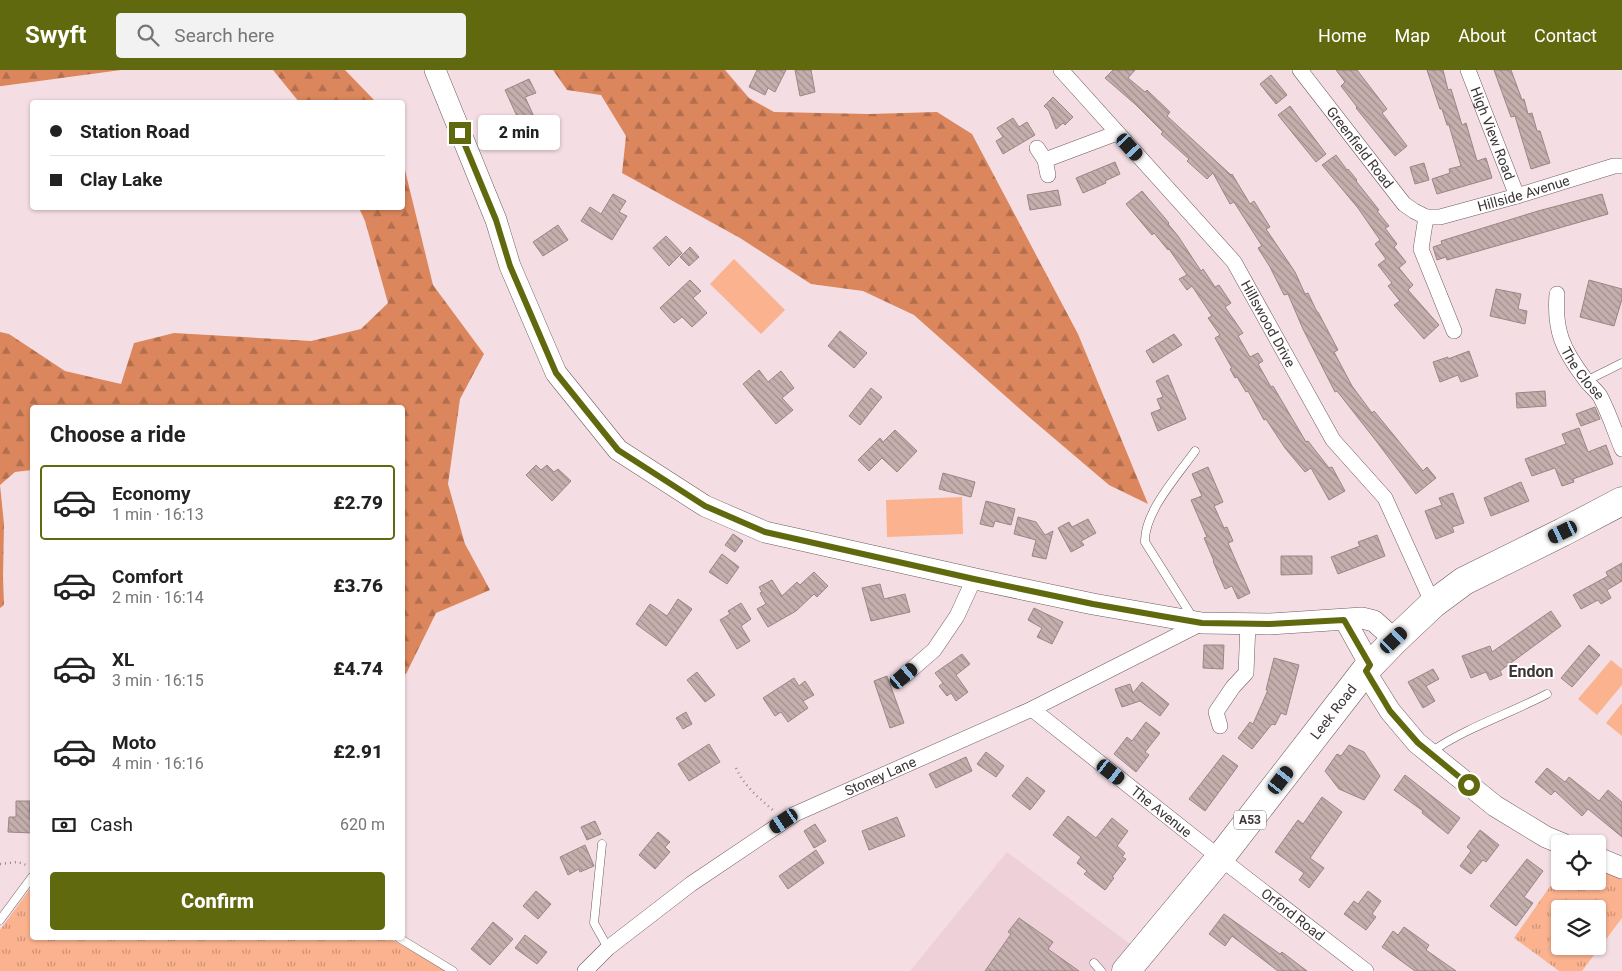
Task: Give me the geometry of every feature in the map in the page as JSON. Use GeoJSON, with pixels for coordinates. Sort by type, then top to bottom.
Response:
{"type":"FeatureCollection","features":[{"type":"Feature","properties":{"kind":"highway","name":"Leek Road"},"geometry":{"type":"LineString","coordinates":[[1126,971],[1220,858],[1368,668],[1394,640],[1433,604],[1464,581],[1622,501]]}},
{"type":"Feature","properties":{"kind":"main road"},"geometry":{"type":"LineString","coordinates":[[435,70],[496,220],[510,266],[556,373],[618,450],[705,506],[765,532],[1093,604],[1198,623],[1248,624],[1362,618],[1374,621],[1394,640]]}},
{"type":"Feature","properties":{"kind":"main road"},"geometry":{"type":"LineString","coordinates":[[1344,620],[1390,711],[1418,743],[1495,806],[1551,838]]}},
{"type":"Feature","properties":{"kind":"main road"},"geometry":{"type":"LineString","coordinates":[[1606,861],[1622,868]]}},
{"type":"Feature","properties":{"kind":"street","name":"Hillswood Drive"},"geometry":{"type":"LineString","coordinates":[[1061,70],[1234,262],[1333,440],[1385,498],[1433,604]]}},
{"type":"Feature","properties":{"kind":"street","name":"Greenfield Road"},"geometry":{"type":"LineString","coordinates":[[1300,70],[1404,204],[1426,217]]}},
{"type":"Feature","properties":{"kind":"street","name":"High View Road"},"geometry":{"type":"LineString","coordinates":[[1468,70],[1517,196]]}},
{"type":"Feature","properties":{"kind":"street"},"geometry":{"type":"LineString","coordinates":[[1048,175],[1041,154],[1117,133]]}},
{"type":"Feature","properties":{"kind":"street","name":"Hillside Avenue"},"geometry":{"type":"LineString","coordinates":[[1426,217],[1440,217],[1517,196],[1614,166],[1622,166]]}},
{"type":"Feature","properties":{"kind":"street"},"geometry":{"type":"LineString","coordinates":[[1426,217],[1420,249],[1454,331]]}},
{"type":"Feature","properties":{"kind":"street","name":"The Close"},"geometry":{"type":"LineString","coordinates":[[1558,294],[1556,315],[1560,340],[1586,382],[1599,395],[1622,450]]}},
{"type":"Feature","properties":{"kind":"street"},"geometry":{"type":"LineString","coordinates":[[904,676],[934,650],[957,616],[974,579]]}},
{"type":"Feature","properties":{"kind":"street","name":"Stoney Lane"},"geometry":{"type":"LineString","coordinates":[[585,971],[608,948],[691,884],[795,814],[1032,709],[1198,623]]}},
{"type":"Feature","properties":{"kind":"street"},"geometry":{"type":"LineString","coordinates":[[1220,726],[1216,712],[1233,686],[1246,673],[1248,624]]}},
{"type":"Feature","properties":{"kind":"street","name":"The Avenue"},"geometry":{"type":"LineString","coordinates":[[1032,709],[1220,858]]}},
{"type":"Feature","properties":{"kind":"street","name":"Orford Road"},"geometry":{"type":"LineString","coordinates":[[1220,858],[1366,971]]}},
{"type":"Feature","properties":{"kind":"lane"},"geometry":{"type":"LineString","coordinates":[[1586,382],[1622,363]]}},
{"type":"Feature","properties":{"kind":"lane"},"geometry":{"type":"LineString","coordinates":[[1195,451],[1151,515],[1144,533],[1145,542],[1198,623]]}},
{"type":"Feature","properties":{"kind":"lane"},"geometry":{"type":"LineString","coordinates":[[1430,753],[1453,737],[1547,694]]}},
{"type":"Feature","properties":{"kind":"lane"},"geometry":{"type":"LineString","coordinates":[[602,844],[594,923],[608,948]]}},
{"type":"Feature","properties":{"kind":"lane"},"geometry":{"type":"LineString","coordinates":[[0,920],[30,880]]}},
{"type":"Feature","properties":{"kind":"lane"},"geometry":{"type":"LineString","coordinates":[[402,940],[453,971]]}},
{"type":"Feature","properties":{"kind":"lane"},"geometry":{"type":"LineString","coordinates":[[1094,963],[1101,971]]}},
{"type":"Feature","properties":{"kind":"path"},"geometry":{"type":"LineString","coordinates":[[736,768],[741,779],[749,788],[784,821]]}},
{"type":"Feature","properties":{"kind":"path"},"geometry":{"type":"LineString","coordinates":[[0,864],[18,862],[30,866]]}},
{"type":"Feature","properties":{"kind":"shaded area"},"geometry":{"type":"Polygon","coordinates":[[[1007,852],[1130,944],[1109,971],[910,971],[1007,852]]]}},
{"type":"Feature","properties":{"kind":"green space"},"geometry":{"type":"Polygon","coordinates":[[[0,70],[121,70],[0,86],[0,70]]]}},
{"type":"Feature","properties":{"kind":"green space"},"geometry":{"type":"Polygon","coordinates":[[[273,70],[345,70],[374,100],[297,100],[273,70]]]}},
{"type":"Feature","properties":{"kind":"green space"},"geometry":{"type":"Polygon","coordinates":[[[553,70],[725,70],[749,98],[774,112],[869,114],[937,112],[972,134],[1078,334],[1148,504],[1109,485],[914,315],[863,291],[811,284],[740,238],[622,173],[626,136],[601,95],[567,90],[553,70]]]}},
{"type":"Feature","properties":{"kind":"green space"},"geometry":{"type":"Polygon","coordinates":[[[405,170],[433,285],[484,354],[460,399],[448,484],[465,544],[490,590],[436,613],[406,674],[405,405],[30,405],[30,470],[15,472],[0,485],[0,332],[9,334],[65,371],[121,384],[134,343],[174,333],[311,341],[361,329],[388,303],[365,221],[360,210],[405,210],[405,170]]]}},
{"type":"Feature","properties":{"kind":"green space"},"geometry":{"type":"Polygon","coordinates":[[[734,259],[785,310],[761,334],[710,284],[734,259]]]}},
{"type":"Feature","properties":{"kind":"green space"},"geometry":{"type":"Polygon","coordinates":[[[0,485],[4,524],[4,605],[0,608],[0,485]]]}},
{"type":"Feature","properties":{"kind":"green space"},"geometry":{"type":"Polygon","coordinates":[[[962,497],[963,534],[887,537],[886,500],[962,497]]]}},
{"type":"Feature","properties":{"kind":"green space"},"geometry":{"type":"Polygon","coordinates":[[[1611,660],[1622,669],[1622,685],[1597,715],[1578,699],[1611,660]]]}},
{"type":"Feature","properties":{"kind":"green space"},"geometry":{"type":"Polygon","coordinates":[[[1622,703],[1622,736],[1606,723],[1622,703]]]}},
{"type":"Feature","properties":{"kind":"green space"},"geometry":{"type":"Polygon","coordinates":[[[1606,872],[1622,879],[1622,918],[1606,939],[1606,900],[1551,900],[1551,955],[1594,955],[1582,971],[1559,971],[1514,938],[1551,885],[1551,890],[1606,890],[1606,872]]]}},
{"type":"Feature","properties":{"kind":"green space"},"geometry":{"type":"Polygon","coordinates":[[[30,889],[30,940],[393,940],[448,971],[0,971],[0,930],[30,889]]]}},
{"type":"Feature","properties":{"kind":"building"},"geometry":{"type":"Polygon","coordinates":[[[757,70],[786,70],[775,92],[768,88],[765,95],[749,87],[757,70]]]}},
{"type":"Feature","properties":{"kind":"building"},"geometry":{"type":"Polygon","coordinates":[[[795,70],[811,70],[815,92],[800,96],[795,70]]]}},
{"type":"Feature","properties":{"kind":"building"},"geometry":{"type":"Polygon","coordinates":[[[1113,70],[1135,70],[1128,78],[1145,92],[1147,90],[1170,112],[1167,116],[1232,174],[1250,204],[1254,201],[1270,227],[1266,229],[1295,272],[1305,294],[1308,293],[1338,350],[1334,352],[1352,386],[1372,413],[1374,411],[1423,471],[1427,467],[1436,478],[1416,494],[1337,391],[1335,392],[1303,329],[1288,294],[1284,295],[1258,248],[1262,246],[1234,202],[1230,204],[1213,173],[1207,179],[1187,161],[1189,159],[1161,134],[1163,132],[1135,104],[1105,78],[1113,70]]]}},
{"type":"Feature","properties":{"kind":"building"},"geometry":{"type":"Polygon","coordinates":[[[1336,70],[1357,70],[1387,109],[1382,113],[1407,146],[1395,156],[1356,108],[1341,86],[1345,82],[1336,70]]]}},
{"type":"Feature","properties":{"kind":"building"},"geometry":{"type":"Polygon","coordinates":[[[1427,70],[1443,70],[1448,90],[1451,89],[1462,125],[1466,123],[1477,161],[1486,158],[1492,178],[1437,194],[1432,179],[1450,173],[1449,169],[1461,166],[1449,125],[1447,125],[1442,109],[1440,109],[1427,70]]]}},
{"type":"Feature","properties":{"kind":"building"},"geometry":{"type":"Polygon","coordinates":[[[1494,70],[1511,70],[1522,100],[1524,99],[1528,114],[1532,113],[1537,131],[1540,131],[1550,163],[1531,169],[1515,116],[1511,117],[1494,70]]]}},
{"type":"Feature","properties":{"kind":"building"},"geometry":{"type":"Polygon","coordinates":[[[1271,75],[1287,95],[1276,104],[1260,84],[1271,75]]]}},
{"type":"Feature","properties":{"kind":"building"},"geometry":{"type":"Polygon","coordinates":[[[529,79],[536,93],[525,97],[536,121],[522,127],[505,90],[529,79]]]}},
{"type":"Feature","properties":{"kind":"building"},"geometry":{"type":"Polygon","coordinates":[[[1053,97],[1073,117],[1065,125],[1063,123],[1056,129],[1049,111],[1044,106],[1053,97]]]}},
{"type":"Feature","properties":{"kind":"building"},"geometry":{"type":"Polygon","coordinates":[[[1290,106],[1326,154],[1316,162],[1278,115],[1290,106]]]}},
{"type":"Feature","properties":{"kind":"building"},"geometry":{"type":"Polygon","coordinates":[[[1013,118],[1019,127],[1027,122],[1035,135],[1003,154],[996,141],[1003,137],[997,128],[1013,118]]]}},
{"type":"Feature","properties":{"kind":"building"},"geometry":{"type":"Polygon","coordinates":[[[1336,155],[1357,180],[1389,226],[1385,228],[1397,244],[1394,247],[1406,262],[1399,268],[1413,285],[1408,290],[1439,325],[1424,339],[1394,305],[1400,301],[1388,286],[1392,283],[1378,265],[1386,259],[1375,244],[1380,240],[1358,208],[1322,165],[1336,155]]]}},
{"type":"Feature","properties":{"kind":"building"},"geometry":{"type":"Polygon","coordinates":[[[1115,162],[1120,174],[1105,181],[1106,183],[1083,193],[1076,178],[1115,162]]]}},
{"type":"Feature","properties":{"kind":"building"},"geometry":{"type":"Polygon","coordinates":[[[1424,163],[1429,180],[1415,184],[1410,167],[1424,163]]]}},
{"type":"Feature","properties":{"kind":"building"},"geometry":{"type":"Polygon","coordinates":[[[1058,190],[1061,205],[1030,210],[1027,195],[1058,190]]]}},
{"type":"Feature","properties":{"kind":"building"},"geometry":{"type":"Polygon","coordinates":[[[1142,191],[1169,223],[1201,271],[1203,269],[1215,287],[1219,285],[1231,303],[1225,307],[1243,333],[1238,336],[1250,357],[1258,353],[1263,361],[1258,364],[1271,387],[1273,386],[1306,442],[1308,441],[1329,468],[1332,467],[1345,491],[1329,500],[1311,468],[1305,472],[1285,448],[1266,419],[1264,420],[1248,391],[1246,392],[1237,377],[1235,378],[1230,369],[1232,368],[1215,338],[1220,335],[1208,318],[1212,316],[1192,286],[1187,290],[1179,279],[1187,275],[1169,249],[1154,233],[1152,235],[1126,204],[1142,191]]]}},
{"type":"Feature","properties":{"kind":"building"},"geometry":{"type":"Polygon","coordinates":[[[613,194],[626,201],[619,212],[627,216],[612,240],[581,221],[590,207],[601,214],[613,194]]]}},
{"type":"Feature","properties":{"kind":"building"},"geometry":{"type":"Polygon","coordinates":[[[1602,194],[1608,214],[1447,260],[1446,257],[1437,260],[1433,247],[1442,244],[1441,241],[1538,211],[1602,194]]]}},
{"type":"Feature","properties":{"kind":"building"},"geometry":{"type":"Polygon","coordinates":[[[558,225],[568,240],[543,256],[533,242],[558,225]]]}},
{"type":"Feature","properties":{"kind":"building"},"geometry":{"type":"Polygon","coordinates":[[[666,236],[682,253],[669,266],[653,248],[666,236]]]}},
{"type":"Feature","properties":{"kind":"building"},"geometry":{"type":"Polygon","coordinates":[[[690,247],[699,257],[689,266],[680,257],[690,247]]]}},
{"type":"Feature","properties":{"kind":"building"},"geometry":{"type":"Polygon","coordinates":[[[690,280],[701,291],[693,298],[707,313],[692,327],[682,317],[674,323],[660,308],[690,280]]]}},
{"type":"Feature","properties":{"kind":"building"},"geometry":{"type":"Polygon","coordinates":[[[1589,280],[1622,289],[1622,299],[1614,326],[1580,317],[1589,280]]]}},
{"type":"Feature","properties":{"kind":"building"},"geometry":{"type":"Polygon","coordinates":[[[1496,289],[1521,294],[1518,309],[1527,311],[1525,324],[1490,316],[1496,289]]]}},
{"type":"Feature","properties":{"kind":"building"},"geometry":{"type":"Polygon","coordinates":[[[840,331],[867,353],[854,368],[828,346],[840,331]]]}},
{"type":"Feature","properties":{"kind":"building"},"geometry":{"type":"Polygon","coordinates":[[[1174,334],[1182,345],[1153,363],[1146,351],[1174,334]]]}},
{"type":"Feature","properties":{"kind":"building"},"geometry":{"type":"Polygon","coordinates":[[[1469,351],[1478,376],[1461,382],[1458,375],[1440,382],[1433,362],[1448,357],[1448,359],[1469,351]]]}},
{"type":"Feature","properties":{"kind":"building"},"geometry":{"type":"Polygon","coordinates":[[[759,370],[768,382],[781,371],[794,388],[782,398],[793,410],[776,424],[743,384],[759,370]]]}},
{"type":"Feature","properties":{"kind":"building"},"geometry":{"type":"Polygon","coordinates":[[[1168,375],[1186,419],[1158,431],[1151,413],[1161,409],[1157,399],[1163,397],[1156,381],[1168,375]]]}},
{"type":"Feature","properties":{"kind":"building"},"geometry":{"type":"Polygon","coordinates":[[[871,388],[882,397],[860,425],[849,416],[871,388]]]}},
{"type":"Feature","properties":{"kind":"building"},"geometry":{"type":"Polygon","coordinates":[[[1545,391],[1546,406],[1517,408],[1516,393],[1545,391]]]}},
{"type":"Feature","properties":{"kind":"building"},"geometry":{"type":"Polygon","coordinates":[[[1595,407],[1600,419],[1581,426],[1576,414],[1595,407]]]}},
{"type":"Feature","properties":{"kind":"building"},"geometry":{"type":"Polygon","coordinates":[[[1579,428],[1588,452],[1606,445],[1613,464],[1573,479],[1574,482],[1562,486],[1555,468],[1532,476],[1525,459],[1566,444],[1562,434],[1579,428]]]}},
{"type":"Feature","properties":{"kind":"building"},"geometry":{"type":"Polygon","coordinates":[[[895,430],[917,451],[897,472],[882,458],[869,471],[858,460],[880,438],[883,442],[895,430]]]}},
{"type":"Feature","properties":{"kind":"building"},"geometry":{"type":"Polygon","coordinates":[[[536,465],[541,470],[547,465],[554,472],[558,469],[571,481],[552,501],[526,475],[536,465]]]}},
{"type":"Feature","properties":{"kind":"building"},"geometry":{"type":"Polygon","coordinates":[[[1208,467],[1223,502],[1214,506],[1224,528],[1227,527],[1233,541],[1228,543],[1250,593],[1238,599],[1232,586],[1225,589],[1204,538],[1207,537],[1191,500],[1202,496],[1192,474],[1208,467]]]}},
{"type":"Feature","properties":{"kind":"building"},"geometry":{"type":"Polygon","coordinates":[[[943,473],[975,482],[971,497],[939,489],[943,473]]]}},
{"type":"Feature","properties":{"kind":"building"},"geometry":{"type":"Polygon","coordinates":[[[1521,482],[1529,501],[1491,516],[1484,498],[1521,482]]]}},
{"type":"Feature","properties":{"kind":"building"},"geometry":{"type":"Polygon","coordinates":[[[1453,493],[1464,523],[1452,527],[1454,532],[1436,539],[1425,511],[1442,505],[1439,498],[1453,493]]]}},
{"type":"Feature","properties":{"kind":"building"},"geometry":{"type":"Polygon","coordinates":[[[986,501],[1015,509],[1011,525],[995,521],[993,527],[980,524],[986,501]]]}},
{"type":"Feature","properties":{"kind":"building"},"geometry":{"type":"Polygon","coordinates":[[[1018,517],[1036,522],[1045,535],[1053,531],[1046,559],[1032,556],[1036,540],[1014,534],[1018,517]]]}},
{"type":"Feature","properties":{"kind":"building"},"geometry":{"type":"Polygon","coordinates":[[[1088,519],[1096,533],[1081,541],[1084,545],[1071,552],[1058,528],[1069,522],[1072,527],[1088,519]]]}},
{"type":"Feature","properties":{"kind":"building"},"geometry":{"type":"Polygon","coordinates":[[[733,534],[743,541],[735,552],[725,545],[733,534]]]}},
{"type":"Feature","properties":{"kind":"building"},"geometry":{"type":"Polygon","coordinates":[[[1377,535],[1385,556],[1338,574],[1331,557],[1360,546],[1358,542],[1377,535]]]}},
{"type":"Feature","properties":{"kind":"building"},"geometry":{"type":"Polygon","coordinates":[[[722,554],[739,567],[727,584],[709,572],[722,554]]]}},
{"type":"Feature","properties":{"kind":"building"},"geometry":{"type":"Polygon","coordinates":[[[1281,556],[1312,556],[1312,574],[1281,575],[1281,556]]]}},
{"type":"Feature","properties":{"kind":"building"},"geometry":{"type":"Polygon","coordinates":[[[1622,563],[1622,581],[1607,590],[1611,598],[1601,604],[1598,600],[1581,609],[1573,595],[1608,576],[1606,572],[1622,563]]]}},
{"type":"Feature","properties":{"kind":"building"},"geometry":{"type":"Polygon","coordinates":[[[814,572],[828,586],[817,597],[814,594],[796,611],[768,627],[757,609],[766,604],[759,587],[772,580],[782,596],[797,582],[800,585],[814,572]]]}},
{"type":"Feature","properties":{"kind":"building"},"geometry":{"type":"Polygon","coordinates":[[[880,584],[884,599],[905,594],[910,612],[871,621],[862,588],[880,584]]]}},
{"type":"Feature","properties":{"kind":"building"},"geometry":{"type":"Polygon","coordinates":[[[678,599],[692,609],[666,646],[636,624],[650,604],[667,616],[678,599]]]}},
{"type":"Feature","properties":{"kind":"building"},"geometry":{"type":"Polygon","coordinates":[[[741,603],[751,619],[741,626],[750,641],[737,649],[720,620],[730,614],[728,611],[741,603]]]}},
{"type":"Feature","properties":{"kind":"building"},"geometry":{"type":"Polygon","coordinates":[[[1034,608],[1063,622],[1052,644],[1037,637],[1042,628],[1028,620],[1034,608]]]}},
{"type":"Feature","properties":{"kind":"building"},"geometry":{"type":"Polygon","coordinates":[[[1551,611],[1561,626],[1500,671],[1502,675],[1490,680],[1486,672],[1471,678],[1462,656],[1490,646],[1492,652],[1551,611]]]}},
{"type":"Feature","properties":{"kind":"building"},"geometry":{"type":"Polygon","coordinates":[[[1204,645],[1224,645],[1223,669],[1203,668],[1204,645]]]}},
{"type":"Feature","properties":{"kind":"building"},"geometry":{"type":"Polygon","coordinates":[[[1589,645],[1600,655],[1572,687],[1561,678],[1589,645]]]}},
{"type":"Feature","properties":{"kind":"building"},"geometry":{"type":"Polygon","coordinates":[[[962,654],[970,664],[956,675],[968,692],[956,701],[951,693],[947,696],[939,686],[943,683],[935,673],[962,654]]]}},
{"type":"Feature","properties":{"kind":"building"},"geometry":{"type":"Polygon","coordinates":[[[1274,658],[1299,665],[1286,715],[1281,713],[1275,725],[1272,724],[1252,749],[1238,738],[1250,722],[1253,724],[1268,690],[1266,690],[1274,658]]]}},
{"type":"Feature","properties":{"kind":"building"},"geometry":{"type":"Polygon","coordinates":[[[1433,669],[1439,679],[1426,686],[1435,701],[1423,708],[1408,682],[1433,669]]]}},
{"type":"Feature","properties":{"kind":"building"},"geometry":{"type":"Polygon","coordinates":[[[697,672],[715,695],[705,702],[687,680],[697,672]]]}},
{"type":"Feature","properties":{"kind":"building"},"geometry":{"type":"Polygon","coordinates":[[[887,676],[904,723],[890,728],[874,681],[887,676]]]}},
{"type":"Feature","properties":{"kind":"building"},"geometry":{"type":"Polygon","coordinates":[[[794,678],[799,686],[805,681],[814,695],[803,701],[808,708],[788,722],[781,712],[775,716],[763,698],[794,678]]]}},
{"type":"Feature","properties":{"kind":"building"},"geometry":{"type":"Polygon","coordinates":[[[1142,682],[1169,704],[1160,716],[1140,701],[1122,707],[1115,689],[1130,684],[1133,693],[1142,682]]]}},
{"type":"Feature","properties":{"kind":"building"},"geometry":{"type":"Polygon","coordinates":[[[686,712],[692,724],[683,729],[676,718],[686,712]]]}},
{"type":"Feature","properties":{"kind":"building"},"geometry":{"type":"Polygon","coordinates":[[[1146,722],[1160,733],[1145,752],[1149,755],[1136,772],[1114,754],[1127,737],[1132,741],[1146,722]]]}},
{"type":"Feature","properties":{"kind":"building"},"geometry":{"type":"Polygon","coordinates":[[[709,744],[720,762],[689,781],[678,764],[709,744]]]}},
{"type":"Feature","properties":{"kind":"building"},"geometry":{"type":"Polygon","coordinates":[[[1349,745],[1364,752],[1380,776],[1364,800],[1339,789],[1325,771],[1337,754],[1341,756],[1349,745]]]}},
{"type":"Feature","properties":{"kind":"building"},"geometry":{"type":"Polygon","coordinates":[[[986,752],[1004,766],[996,777],[977,764],[986,752]]]}},
{"type":"Feature","properties":{"kind":"building"},"geometry":{"type":"Polygon","coordinates":[[[1223,755],[1238,766],[1205,811],[1189,799],[1223,755]]]}},
{"type":"Feature","properties":{"kind":"building"},"geometry":{"type":"Polygon","coordinates":[[[966,757],[972,771],[936,788],[929,774],[966,757]]]}},
{"type":"Feature","properties":{"kind":"building"},"geometry":{"type":"Polygon","coordinates":[[[1547,768],[1565,782],[1569,777],[1599,801],[1608,790],[1622,802],[1622,837],[1588,809],[1582,816],[1555,791],[1551,795],[1535,782],[1547,768]]]}},
{"type":"Feature","properties":{"kind":"building"},"geometry":{"type":"Polygon","coordinates":[[[1405,775],[1460,818],[1448,834],[1422,813],[1423,811],[1394,790],[1405,775]]]}},
{"type":"Feature","properties":{"kind":"building"},"geometry":{"type":"Polygon","coordinates":[[[1027,777],[1045,791],[1030,810],[1012,796],[1027,777]]]}},
{"type":"Feature","properties":{"kind":"building"},"geometry":{"type":"Polygon","coordinates":[[[1322,797],[1342,812],[1310,858],[1324,868],[1309,888],[1299,880],[1304,873],[1275,852],[1298,820],[1303,824],[1322,797]]]}},
{"type":"Feature","properties":{"kind":"building"},"geometry":{"type":"Polygon","coordinates":[[[16,801],[30,801],[30,833],[8,832],[9,817],[16,817],[16,801]]]}},
{"type":"Feature","properties":{"kind":"building"},"geometry":{"type":"Polygon","coordinates":[[[1068,816],[1096,838],[1112,818],[1128,831],[1117,846],[1125,853],[1122,857],[1126,859],[1105,890],[1084,874],[1087,871],[1077,863],[1081,857],[1053,835],[1068,816]]]}},
{"type":"Feature","properties":{"kind":"building"},"geometry":{"type":"Polygon","coordinates":[[[897,817],[905,836],[869,850],[862,831],[897,817]]]}},
{"type":"Feature","properties":{"kind":"building"},"geometry":{"type":"Polygon","coordinates":[[[595,821],[601,834],[587,840],[581,827],[595,821]]]}},
{"type":"Feature","properties":{"kind":"building"},"geometry":{"type":"Polygon","coordinates":[[[815,824],[826,841],[814,848],[804,831],[815,824]]]}},
{"type":"Feature","properties":{"kind":"building"},"geometry":{"type":"Polygon","coordinates":[[[1480,830],[1499,845],[1486,862],[1483,860],[1471,874],[1460,866],[1471,851],[1467,847],[1480,830]]]}},
{"type":"Feature","properties":{"kind":"building"},"geometry":{"type":"Polygon","coordinates":[[[658,832],[670,842],[665,847],[670,852],[655,869],[639,855],[658,832]]]}},
{"type":"Feature","properties":{"kind":"building"},"geometry":{"type":"Polygon","coordinates":[[[585,845],[594,866],[580,872],[579,869],[568,875],[560,857],[585,845]]]}},
{"type":"Feature","properties":{"kind":"building"},"geometry":{"type":"Polygon","coordinates":[[[816,850],[824,863],[788,889],[779,876],[816,850]]]}},
{"type":"Feature","properties":{"kind":"building"},"geometry":{"type":"Polygon","coordinates":[[[1527,859],[1543,871],[1524,897],[1533,903],[1516,926],[1490,906],[1527,859]]]}},
{"type":"Feature","properties":{"kind":"building"},"geometry":{"type":"Polygon","coordinates":[[[536,891],[551,904],[538,919],[523,906],[536,891]]]}},
{"type":"Feature","properties":{"kind":"building"},"geometry":{"type":"Polygon","coordinates":[[[1368,891],[1381,901],[1372,914],[1376,917],[1366,930],[1344,914],[1354,901],[1358,904],[1368,891]]]}},
{"type":"Feature","properties":{"kind":"building"},"geometry":{"type":"Polygon","coordinates":[[[1224,914],[1280,954],[1282,952],[1307,971],[1278,971],[1232,936],[1225,946],[1209,934],[1224,914]]]}},
{"type":"Feature","properties":{"kind":"building"},"geometry":{"type":"Polygon","coordinates":[[[1019,918],[1053,942],[1048,949],[1079,971],[985,971],[1011,934],[1008,932],[1019,918]]]}},
{"type":"Feature","properties":{"kind":"building"},"geometry":{"type":"Polygon","coordinates":[[[493,922],[513,939],[490,965],[471,949],[493,922]]]}},
{"type":"Feature","properties":{"kind":"building"},"geometry":{"type":"Polygon","coordinates":[[[1404,927],[1429,945],[1426,950],[1456,971],[1415,971],[1382,947],[1393,931],[1398,935],[1404,927]]]}},
{"type":"Feature","properties":{"kind":"building"},"geometry":{"type":"Polygon","coordinates":[[[525,935],[547,952],[537,964],[515,948],[525,935]]]}},
{"type":"Feature","properties":{"kind":"district","name":"Endon"},"geometry":{"type":"Point","coordinates":[1531,671]}},
{"type":"Feature","properties":{"kind":"route"},"geometry":{"type":"LineString","coordinates":[[460,133],[496,220],[510,266],[556,373],[618,450],[705,506],[765,532],[1093,604],[1202,623],[1269,624],[1344,620],[1370,665],[1366,671],[1390,711],[1418,743],[1469,785]]}}]}
